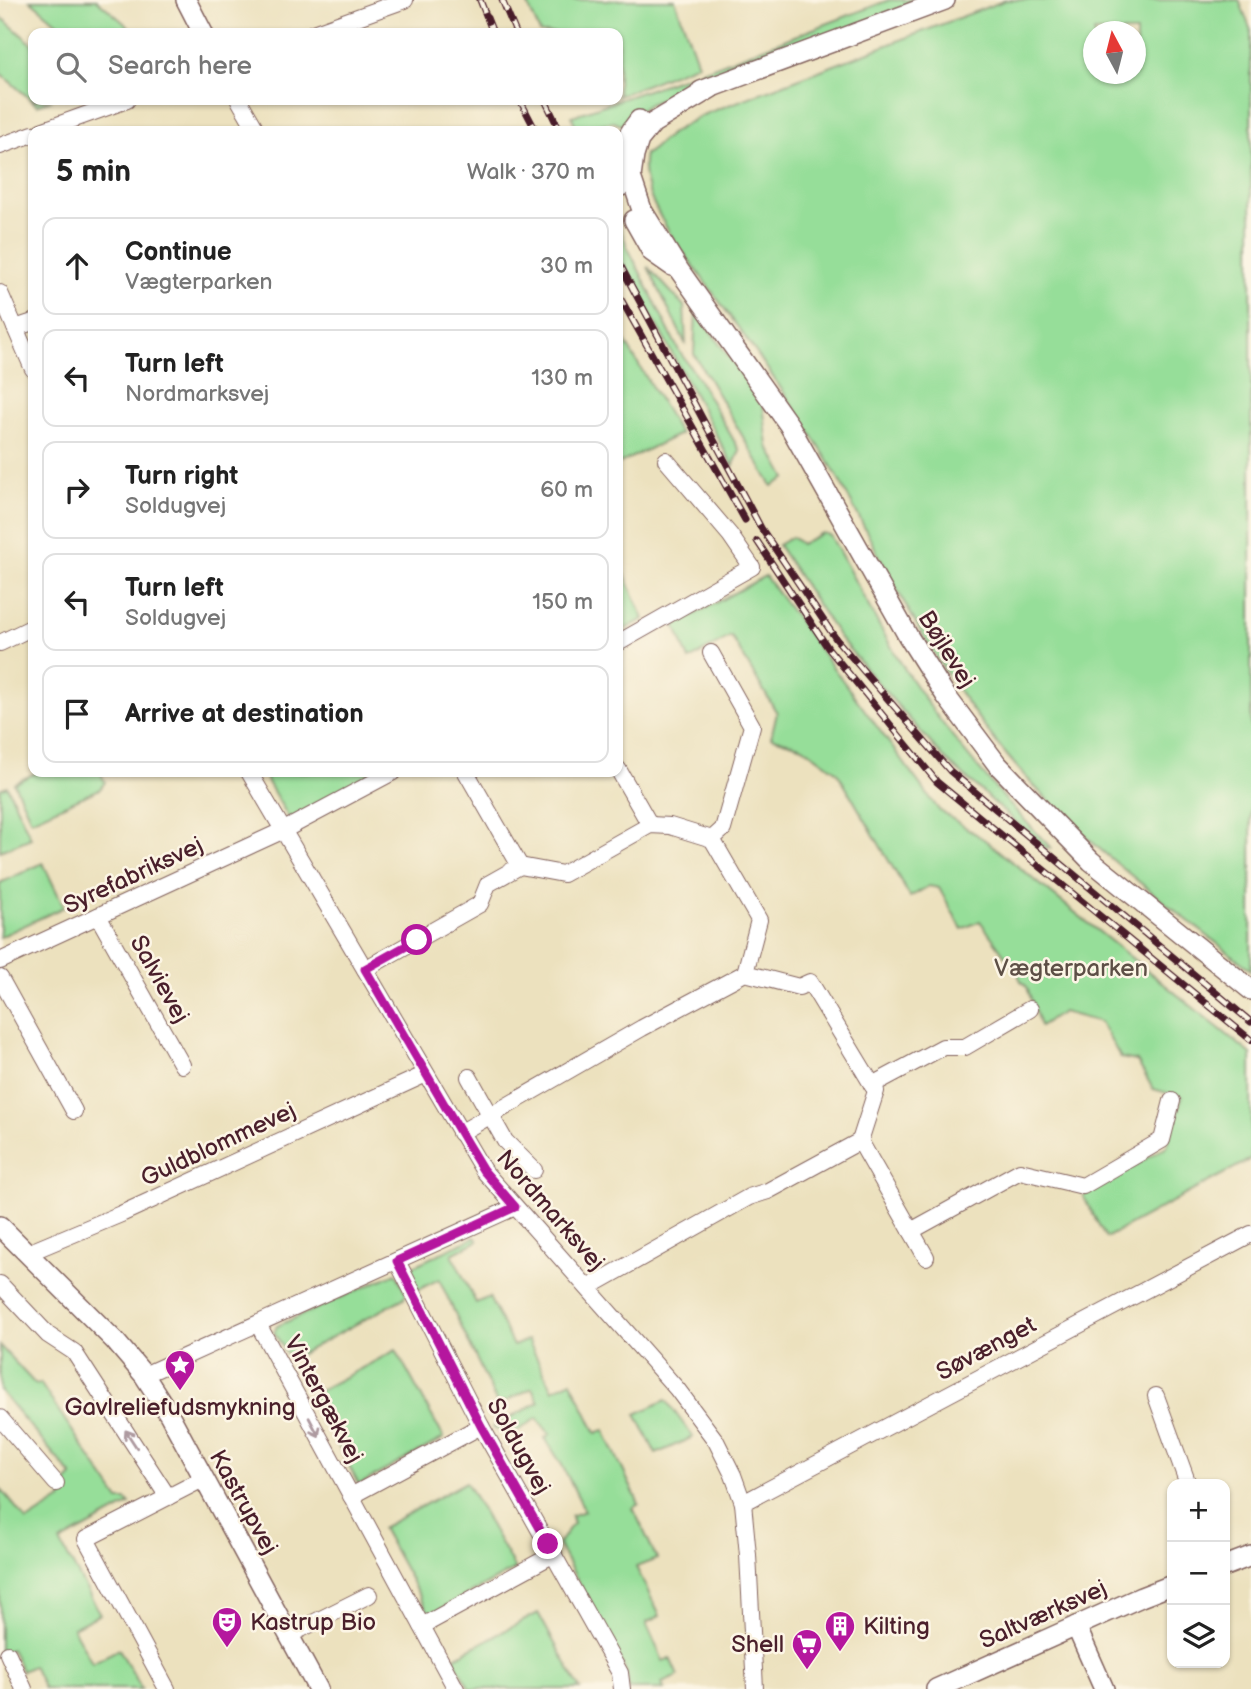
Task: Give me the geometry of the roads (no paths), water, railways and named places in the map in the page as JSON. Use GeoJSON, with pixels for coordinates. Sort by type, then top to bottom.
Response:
{"type":"FeatureCollection","features":[{"type":"Feature","properties":{"kind":"street"},"geometry":{"type":"LineString","coordinates":[[186,0],[200,28]]}},
{"type":"Feature","properties":{"kind":"street"},"geometry":{"type":"LineString","coordinates":[[327,28],[405,0]]}},
{"type":"Feature","properties":{"kind":"street","name":"Bøjlevej"},"geometry":{"type":"LineString","coordinates":[[623,145],[627,134],[643,117],[667,102],[945,0]]}},
{"type":"Feature","properties":{"kind":"street"},"geometry":{"type":"LineString","coordinates":[[55,126],[113,105]]}},
{"type":"Feature","properties":{"kind":"street"},"geometry":{"type":"LineString","coordinates":[[242,105],[254,126]]}},
{"type":"Feature","properties":{"kind":"street"},"geometry":{"type":"LineString","coordinates":[[0,146],[28,136]]}},
{"type":"Feature","properties":{"kind":"street","name":"Bøjlevej"},"geometry":{"type":"LineString","coordinates":[[623,193],[626,205],[652,252],[679,270],[789,425],[908,636],[946,696],[997,764],[1091,861],[1251,990]]}},
{"type":"Feature","properties":{"kind":"street"},"geometry":{"type":"LineString","coordinates":[[0,293],[28,358]]}},
{"type":"Feature","properties":{"kind":"street"},"geometry":{"type":"LineString","coordinates":[[15,328],[28,324]]}},
{"type":"Feature","properties":{"kind":"street"},"geometry":{"type":"LineString","coordinates":[[623,640],[752,567],[730,535],[666,460]]}},
{"type":"Feature","properties":{"kind":"street"},"geometry":{"type":"LineString","coordinates":[[0,643],[28,629]]}},
{"type":"Feature","properties":{"kind":"street"},"geometry":{"type":"LineString","coordinates":[[711,653],[752,726],[723,829],[712,839]]}},
{"type":"Feature","properties":{"kind":"street","name":"Nordmarksvej"},"geometry":{"type":"LineString","coordinates":[[252,777],[483,1170],[589,1287],[703,1421],[732,1471],[743,1503],[755,1689]]}},
{"type":"Feature","properties":{"kind":"street","name":"Syrefabriksvej"},"geometry":{"type":"LineString","coordinates":[[0,961],[284,830],[384,777]]}},
{"type":"Feature","properties":{"kind":"street"},"geometry":{"type":"LineString","coordinates":[[469,777],[520,866]]}},
{"type":"Feature","properties":{"kind":"street"},"geometry":{"type":"LineString","coordinates":[[623,777],[650,825]]}},
{"type":"Feature","properties":{"kind":"street"},"geometry":{"type":"LineString","coordinates":[[365,969],[480,904],[488,884],[520,866],[563,874],[650,825],[670,826],[712,839],[759,920],[745,974]]}},
{"type":"Feature","properties":{"kind":"street","name":"Salvievej"},"geometry":{"type":"LineString","coordinates":[[99,916],[182,1065]]}},
{"type":"Feature","properties":{"kind":"street"},"geometry":{"type":"LineString","coordinates":[[460,1133],[642,1028],[745,974],[799,987],[810,982],[876,1091],[860,1141],[768,1191],[749,1196],[589,1287]]}},
{"type":"Feature","properties":{"kind":"street"},"geometry":{"type":"LineString","coordinates":[[0,978],[74,1111]]}},
{"type":"Feature","properties":{"kind":"street"},"geometry":{"type":"LineString","coordinates":[[872,1085],[943,1046],[965,1047],[1030,1009]]}},
{"type":"Feature","properties":{"kind":"street","name":"Guldblommevej"},"geometry":{"type":"LineString","coordinates":[[28,1253],[121,1214],[426,1074]]}},
{"type":"Feature","properties":{"kind":"street"},"geometry":{"type":"LineString","coordinates":[[469,1077],[505,1141],[534,1170]]}},
{"type":"Feature","properties":{"kind":"street"},"geometry":{"type":"LineString","coordinates":[[911,1231],[1020,1171],[1083,1186],[1162,1140],[1172,1101]]}},
{"type":"Feature","properties":{"kind":"street"},"geometry":{"type":"LineString","coordinates":[[860,1141],[926,1257]]}},
{"type":"Feature","properties":{"kind":"street"},"geometry":{"type":"LineString","coordinates":[[144,1376],[515,1207]]}},
{"type":"Feature","properties":{"kind":"street","name":"Kastrupvej"},"geometry":{"type":"LineString","coordinates":[[0,1226],[115,1341],[144,1376],[169,1414],[318,1689]]}},
{"type":"Feature","properties":{"kind":"street","name":"Søvænget"},"geometry":{"type":"LineString","coordinates":[[743,1503],[1251,1234]]}},
{"type":"Feature","properties":{"kind":"street","name":"Soldugvej"},"geometry":{"type":"LineString","coordinates":[[397,1261],[481,1426],[620,1673],[622,1689]]}},
{"type":"Feature","properties":{"kind":"street"},"geometry":{"type":"LineString","coordinates":[[0,1284],[48,1335],[74,1352],[168,1497]]}},
{"type":"Feature","properties":{"kind":"street","name":"Vintergækvej"},"geometry":{"type":"LineString","coordinates":[[258,1324],[456,1689]]}},
{"type":"Feature","properties":{"kind":"street"},"geometry":{"type":"LineString","coordinates":[[1156,1396],[1186,1479]]}},
{"type":"Feature","properties":{"kind":"street"},"geometry":{"type":"LineString","coordinates":[[0,1418],[56,1483]]}},
{"type":"Feature","properties":{"kind":"street","name":"Vintergækvej"},"geometry":{"type":"LineString","coordinates":[[351,1496],[481,1426]]}},
{"type":"Feature","properties":{"kind":"street"},"geometry":{"type":"LineString","coordinates":[[167,1689],[86,1539],[203,1479]]}},
{"type":"Feature","properties":{"kind":"street"},"geometry":{"type":"LineString","coordinates":[[422,1626],[554,1555]]}},
{"type":"Feature","properties":{"kind":"street"},"geometry":{"type":"LineString","coordinates":[[1230,1564],[1251,1556]]}},
{"type":"Feature","properties":{"kind":"street","name":"Saltværksvej"},"geometry":{"type":"LineString","coordinates":[[936,1689],[1167,1587]]}},
{"type":"Feature","properties":{"kind":"street"},"geometry":{"type":"LineString","coordinates":[[289,1635],[369,1595]]}},
{"type":"Feature","properties":{"kind":"street"},"geometry":{"type":"LineString","coordinates":[[1076,1626],[1104,1689]]}},
{"type":"Feature","properties":{"kind":"street"},"geometry":{"type":"LineString","coordinates":[[8,1654],[24,1689]]}},
{"type":"Feature","properties":{"kind":"railway"},"geometry":{"type":"LineString","coordinates":[[480,0],[491,28]]}},
{"type":"Feature","properties":{"kind":"railway"},"geometry":{"type":"LineString","coordinates":[[502,0],[514,28]]}},
{"type":"Feature","properties":{"kind":"railway"},"geometry":{"type":"LineString","coordinates":[[523,105],[533,126]]}},
{"type":"Feature","properties":{"kind":"railway"},"geometry":{"type":"LineString","coordinates":[[547,105],[558,126]]}},
{"type":"Feature","properties":{"kind":"railway"},"geometry":{"type":"LineString","coordinates":[[623,270],[761,528],[836,639],[950,771],[1251,1022]]}},
{"type":"Feature","properties":{"kind":"railway"},"geometry":{"type":"LineString","coordinates":[[623,303],[745,520]]}},
{"type":"Feature","properties":{"kind":"railway"},"geometry":{"type":"LineString","coordinates":[[757,541],[828,648],[937,782],[1251,1040]]}},
{"type":"Feature","properties":{"kind":"place","name":"Gavlreliefudsmykning"},"geometry":{"type":"Point","coordinates":[180,1392]}},
{"type":"Feature","properties":{"kind":"place","name":"Kastrup Bio"},"geometry":{"type":"Point","coordinates":[227,1649]}},
{"type":"Feature","properties":{"kind":"place","name":"Kilting"},"geometry":{"type":"Point","coordinates":[840,1653]}},
{"type":"Feature","properties":{"kind":"place","name":"Shell"},"geometry":{"type":"Point","coordinates":[807,1671]}},
{"type":"Feature","properties":{"kind":"park label","name":"Vægterparken"},"geometry":{"type":"Point","coordinates":[1071,968]}}]}
